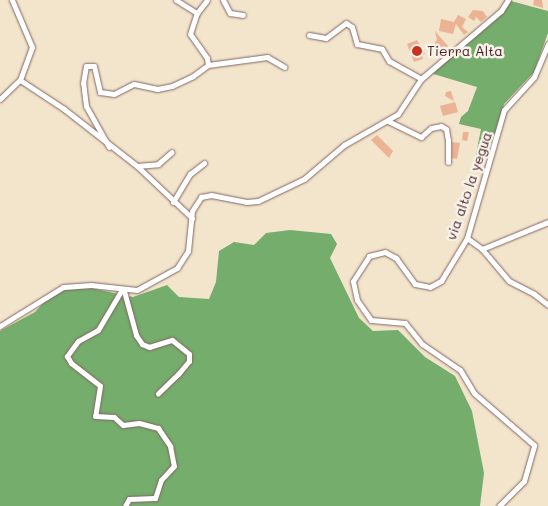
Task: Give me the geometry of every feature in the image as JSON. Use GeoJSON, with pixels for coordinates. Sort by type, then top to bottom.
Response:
{"type":"FeatureCollection","features":[{"type":"Feature","properties":{"kind":"street"},"geometry":{"type":"LineString","coordinates":[[0,99],[20,80],[32,44],[12,0]]}},
{"type":"Feature","properties":{"kind":"street"},"geometry":{"type":"LineString","coordinates":[[176,0],[197,13]]}},
{"type":"Feature","properties":{"kind":"street"},"geometry":{"type":"LineString","coordinates":[[207,0],[197,13],[190,34],[207,58],[208,65]]}},
{"type":"Feature","properties":{"kind":"street"},"geometry":{"type":"LineString","coordinates":[[223,0],[230,13],[243,15]]}},
{"type":"Feature","properties":{"kind":"street"},"geometry":{"type":"LineString","coordinates":[[0,326],[63,287],[91,285],[122,291],[143,288],[177,268],[188,251],[192,218],[197,202],[206,195],[246,202],[284,190],[304,179],[344,145],[398,114],[421,79],[501,10],[508,0]]}},
{"type":"Feature","properties":{"kind":"street"},"geometry":{"type":"LineString","coordinates":[[309,35],[326,38],[346,23],[352,27],[358,44],[382,49],[389,61],[421,79]]}},
{"type":"Feature","properties":{"kind":"street","name":"via alto la yegua"},"geometry":{"type":"LineString","coordinates":[[499,506],[524,481],[534,445],[474,393],[460,370],[422,344],[405,324],[371,320],[353,291],[356,272],[369,256],[377,252],[391,254],[415,284],[430,287],[441,281],[467,238],[504,110],[534,77],[546,60],[548,44]]}},
{"type":"Feature","properties":{"kind":"street"},"geometry":{"type":"LineString","coordinates":[[110,147],[86,106],[84,82],[88,64],[94,66],[100,92],[114,94],[134,84],[157,89],[172,86],[208,65],[267,57],[284,66]]}},
{"type":"Feature","properties":{"kind":"street"},"geometry":{"type":"LineString","coordinates":[[20,80],[64,109],[110,147],[137,166],[192,218]]}},
{"type":"Feature","properties":{"kind":"street"},"geometry":{"type":"LineString","coordinates":[[388,121],[421,137],[431,128],[441,126],[446,129],[448,162]]}},
{"type":"Feature","properties":{"kind":"street"},"geometry":{"type":"LineString","coordinates":[[137,166],[158,164],[172,152]]}},
{"type":"Feature","properties":{"kind":"street"},"geometry":{"type":"LineString","coordinates":[[173,202],[190,174],[204,163]]}},
{"type":"Feature","properties":{"kind":"street"},"geometry":{"type":"LineString","coordinates":[[482,249],[548,222]]}},
{"type":"Feature","properties":{"kind":"street"},"geometry":{"type":"LineString","coordinates":[[467,238],[482,249],[509,281],[534,294],[548,306]]}},
{"type":"Feature","properties":{"kind":"street"},"geometry":{"type":"LineString","coordinates":[[122,291],[136,335],[143,345],[172,340],[190,354],[189,361],[158,393]]}},
{"type":"Feature","properties":{"kind":"street"},"geometry":{"type":"LineString","coordinates":[[122,291],[98,330],[78,341],[68,356],[71,363],[100,386],[95,416],[114,416],[123,425],[139,423],[158,428],[170,446],[174,466],[161,480],[155,498],[129,499],[124,506]]}},
{"type":"Feature","properties":{"kind":"green space"},"geometry":{"type":"Polygon","coordinates":[[[511,1],[548,11],[548,33],[534,72],[504,104],[500,123],[485,158],[479,159],[476,154],[481,129],[459,124],[461,117],[468,111],[477,87],[430,73],[504,11],[511,1]]]}},
{"type":"Feature","properties":{"kind":"green space"},"geometry":{"type":"Polygon","coordinates":[[[290,230],[331,234],[337,244],[330,258],[359,318],[373,331],[398,330],[425,357],[455,376],[472,411],[484,473],[480,506],[0,506],[0,331],[35,312],[51,295],[66,290],[91,288],[133,297],[167,285],[179,297],[209,299],[216,282],[219,251],[234,242],[254,245],[266,233],[290,230]]]}},
{"type":"Feature","properties":{"kind":"building"},"geometry":{"type":"Polygon","coordinates":[[[534,0],[542,0],[543,8],[533,5],[534,0]]]}},
{"type":"Feature","properties":{"kind":"building"},"geometry":{"type":"Polygon","coordinates":[[[473,10],[483,11],[487,17],[481,22],[476,17],[474,21],[468,17],[473,10]]]}},
{"type":"Feature","properties":{"kind":"building"},"geometry":{"type":"Polygon","coordinates":[[[458,15],[466,19],[462,27],[468,32],[464,35],[456,24],[453,34],[439,31],[441,19],[454,22],[458,15]]]}},
{"type":"Feature","properties":{"kind":"building"},"geometry":{"type":"Polygon","coordinates":[[[435,31],[448,46],[442,52],[434,44],[437,40],[435,31]]]}},
{"type":"Feature","properties":{"kind":"building","name":"Tierra Alta"},"geometry":{"type":"Polygon","coordinates":[[[417,40],[425,54],[422,55],[423,59],[414,62],[407,44],[417,40]]]}},
{"type":"Feature","properties":{"kind":"building"},"geometry":{"type":"Polygon","coordinates":[[[451,91],[454,101],[445,96],[446,92],[451,91]]]}},
{"type":"Feature","properties":{"kind":"building"},"geometry":{"type":"Polygon","coordinates":[[[455,102],[458,112],[443,116],[440,106],[455,102]]]}},
{"type":"Feature","properties":{"kind":"building"},"geometry":{"type":"Polygon","coordinates":[[[463,132],[469,132],[467,141],[462,140],[463,132]]]}},
{"type":"Feature","properties":{"kind":"building"},"geometry":{"type":"Polygon","coordinates":[[[377,135],[393,151],[389,158],[371,140],[377,135]]]}},
{"type":"Feature","properties":{"kind":"building"},"geometry":{"type":"Polygon","coordinates":[[[452,142],[460,143],[457,159],[452,158],[452,142]]]}},
{"type":"Feature","properties":{"kind":"place","name":"Tierra Alta"},"geometry":{"type":"Point","coordinates":[417,51]}}]}
